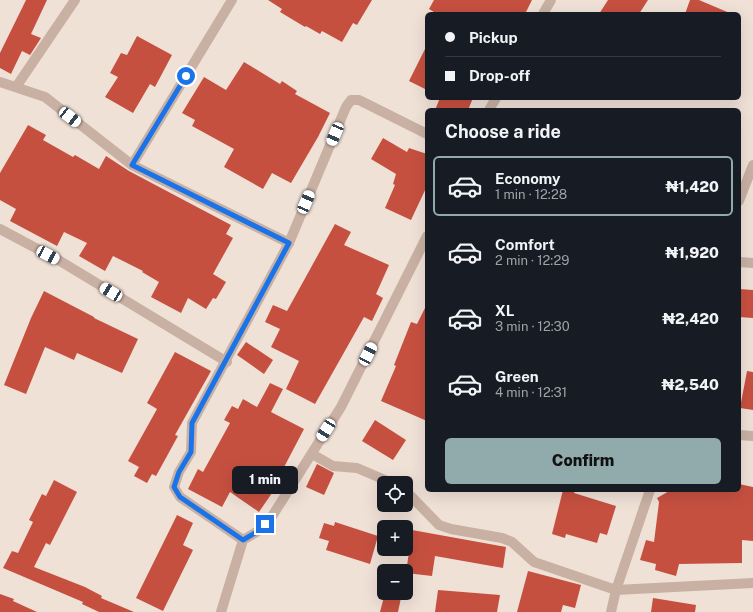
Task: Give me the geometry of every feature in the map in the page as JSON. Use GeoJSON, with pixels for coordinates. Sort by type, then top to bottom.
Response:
{"type":"FeatureCollection","features":[{"type":"Feature","properties":{"kind":"street"},"geometry":{"type":"LineString","coordinates":[[16,87],[76,0]]}},
{"type":"Feature","properties":{"kind":"street"},"geometry":{"type":"LineString","coordinates":[[132,165],[232,0]]}},
{"type":"Feature","properties":{"kind":"street"},"geometry":{"type":"LineString","coordinates":[[544,12],[551,0]]}},
{"type":"Feature","properties":{"kind":"street"},"geometry":{"type":"LineString","coordinates":[[0,82],[45,97],[132,165],[289,243]]}},
{"type":"Feature","properties":{"kind":"street"},"geometry":{"type":"LineString","coordinates":[[243,540],[180,497],[174,487],[179,472],[191,452],[192,423],[289,243],[346,107],[351,100],[359,100],[425,133]]}},
{"type":"Feature","properties":{"kind":"street"},"geometry":{"type":"LineString","coordinates":[[741,196],[753,165]]}},
{"type":"Feature","properties":{"kind":"street"},"geometry":{"type":"LineString","coordinates":[[0,229],[60,261],[226,362]]}},
{"type":"Feature","properties":{"kind":"street"},"geometry":{"type":"LineString","coordinates":[[221,612],[243,540],[260,530],[271,518],[342,406],[425,240]]}},
{"type":"Feature","properties":{"kind":"street"},"geometry":{"type":"LineString","coordinates":[[741,262],[753,263]]}},
{"type":"Feature","properties":{"kind":"street"},"geometry":{"type":"LineString","coordinates":[[741,435],[753,436]]}},
{"type":"Feature","properties":{"kind":"street"},"geometry":{"type":"LineString","coordinates":[[312,454],[334,466],[357,468],[377,477]]}},
{"type":"Feature","properties":{"kind":"street"},"geometry":{"type":"LineString","coordinates":[[612,612],[616,590],[649,492]]}},
{"type":"Feature","properties":{"kind":"street"},"geometry":{"type":"LineString","coordinates":[[413,498],[439,525],[451,530],[502,538],[512,542],[534,562],[616,590],[753,583]]}},
{"type":"Feature","properties":{"kind":"building"},"geometry":{"type":"Polygon","coordinates":[[[26,0],[47,0],[31,34],[41,38],[30,55],[22,51],[11,74],[0,68],[0,53],[26,0]]]}},
{"type":"Feature","properties":{"kind":"building"},"geometry":{"type":"Polygon","coordinates":[[[268,0],[372,0],[357,25],[353,23],[342,42],[322,31],[320,34],[306,26],[305,27],[280,12],[282,9],[268,0]]]}},
{"type":"Feature","properties":{"kind":"building"},"geometry":{"type":"Polygon","coordinates":[[[434,0],[532,0],[526,12],[434,12],[429,9],[434,0]]]}},
{"type":"Feature","properties":{"kind":"building"},"geometry":{"type":"Polygon","coordinates":[[[608,0],[648,0],[640,12],[600,12],[608,0]]]}},
{"type":"Feature","properties":{"kind":"building"},"geometry":{"type":"Polygon","coordinates":[[[690,0],[699,0],[727,12],[686,12],[690,0]]]}},
{"type":"Feature","properties":{"kind":"building"},"geometry":{"type":"Polygon","coordinates":[[[137,36],[172,55],[155,87],[150,84],[133,113],[105,97],[118,77],[110,73],[121,53],[127,55],[137,36]]]}},
{"type":"Feature","properties":{"kind":"building"},"geometry":{"type":"Polygon","coordinates":[[[425,49],[425,89],[409,81],[425,49]]]}},
{"type":"Feature","properties":{"kind":"building"},"geometry":{"type":"Polygon","coordinates":[[[244,62],[280,84],[282,81],[297,91],[295,94],[330,113],[291,183],[272,173],[263,189],[224,167],[234,149],[192,126],[195,120],[182,113],[204,77],[226,90],[244,62]]]}},
{"type":"Feature","properties":{"kind":"building"},"geometry":{"type":"Polygon","coordinates":[[[439,100],[472,100],[469,108],[436,108],[439,100]]]}},
{"type":"Feature","properties":{"kind":"building"},"geometry":{"type":"Polygon","coordinates":[[[28,125],[46,135],[43,140],[73,157],[75,155],[99,169],[106,156],[129,171],[231,225],[226,234],[233,238],[213,274],[226,282],[216,299],[213,298],[206,309],[188,298],[181,313],[151,297],[159,282],[142,272],[143,271],[113,256],[105,271],[79,256],[87,243],[64,232],[57,246],[10,221],[16,209],[0,200],[0,173],[28,125]]]}},
{"type":"Feature","properties":{"kind":"building"},"geometry":{"type":"Polygon","coordinates":[[[383,138],[407,152],[409,148],[425,153],[425,190],[411,220],[385,208],[395,185],[393,184],[396,174],[371,159],[383,138]]]}},
{"type":"Feature","properties":{"kind":"building"},"geometry":{"type":"Polygon","coordinates":[[[335,224],[351,232],[344,245],[389,265],[376,294],[383,298],[372,321],[364,317],[315,404],[286,389],[299,361],[271,347],[280,329],[265,322],[273,305],[287,311],[335,224]]]}},
{"type":"Feature","properties":{"kind":"building"},"geometry":{"type":"Polygon","coordinates":[[[741,289],[753,290],[753,318],[741,317],[741,289]]]}},
{"type":"Feature","properties":{"kind":"building"},"geometry":{"type":"Polygon","coordinates":[[[44,291],[94,318],[138,339],[122,373],[77,353],[74,360],[45,347],[26,394],[4,385],[31,318],[44,291]]]}},
{"type":"Feature","properties":{"kind":"building"},"geometry":{"type":"Polygon","coordinates":[[[425,308],[425,420],[381,401],[396,366],[394,365],[411,322],[417,324],[425,308]]]}},
{"type":"Feature","properties":{"kind":"building"},"geometry":{"type":"Polygon","coordinates":[[[246,342],[273,360],[264,374],[237,355],[246,342]]]}},
{"type":"Feature","properties":{"kind":"building"},"geometry":{"type":"Polygon","coordinates":[[[175,352],[211,371],[175,435],[178,436],[156,476],[152,474],[147,483],[134,476],[139,467],[128,461],[157,409],[147,403],[175,352]]]}},
{"type":"Feature","properties":{"kind":"building"},"geometry":{"type":"Polygon","coordinates":[[[747,371],[753,372],[753,410],[741,408],[747,371]]]}},
{"type":"Feature","properties":{"kind":"building"},"geometry":{"type":"Polygon","coordinates":[[[270,383],[283,389],[271,412],[304,429],[271,492],[272,493],[259,512],[230,492],[222,507],[188,489],[198,469],[203,472],[230,423],[224,420],[232,406],[238,409],[243,399],[257,407],[270,383]]]}},
{"type":"Feature","properties":{"kind":"building"},"geometry":{"type":"Polygon","coordinates":[[[375,420],[406,440],[393,460],[362,441],[375,420]]]}},
{"type":"Feature","properties":{"kind":"building"},"geometry":{"type":"Polygon","coordinates":[[[317,464],[334,473],[324,495],[306,487],[317,464]]]}},
{"type":"Feature","properties":{"kind":"building"},"geometry":{"type":"Polygon","coordinates":[[[54,480],[77,492],[50,545],[46,543],[34,567],[85,587],[102,596],[101,598],[134,612],[99,612],[82,604],[83,602],[3,568],[12,551],[18,553],[33,522],[29,520],[42,494],[46,496],[54,480]]]}},
{"type":"Feature","properties":{"kind":"building"},"geometry":{"type":"Polygon","coordinates":[[[741,484],[753,487],[753,541],[742,540],[742,563],[679,564],[676,576],[655,570],[656,564],[640,560],[646,540],[654,542],[659,502],[657,498],[668,492],[741,492],[741,484]]]}},
{"type":"Feature","properties":{"kind":"building"},"geometry":{"type":"Polygon","coordinates":[[[562,492],[574,492],[616,506],[607,535],[600,533],[597,543],[566,534],[565,538],[552,534],[562,492]]]}},
{"type":"Feature","properties":{"kind":"building"},"geometry":{"type":"Polygon","coordinates":[[[177,515],[193,523],[183,545],[193,550],[163,611],[136,598],[177,515]]]}},
{"type":"Feature","properties":{"kind":"building"},"geometry":{"type":"Polygon","coordinates":[[[335,522],[377,536],[370,564],[326,550],[329,541],[319,538],[324,523],[334,526],[335,522]]]}},
{"type":"Feature","properties":{"kind":"building"},"geometry":{"type":"Polygon","coordinates":[[[413,530],[506,547],[503,568],[435,556],[432,576],[413,574],[413,564],[407,564],[408,556],[413,556],[413,530]]]}},
{"type":"Feature","properties":{"kind":"building"},"geometry":{"type":"Polygon","coordinates":[[[528,571],[581,585],[575,608],[563,605],[561,612],[517,612],[528,571]]]}},
{"type":"Feature","properties":{"kind":"building"},"geometry":{"type":"Polygon","coordinates":[[[438,590],[500,595],[497,612],[435,612],[438,590]]]}},
{"type":"Feature","properties":{"kind":"building"},"geometry":{"type":"Polygon","coordinates":[[[0,594],[14,599],[13,601],[37,612],[0,612],[0,594]]]}},
{"type":"Feature","properties":{"kind":"building"},"geometry":{"type":"Polygon","coordinates":[[[653,598],[696,605],[695,612],[651,612],[653,598]]]}},
{"type":"Feature","properties":{"kind":"building"},"geometry":{"type":"Polygon","coordinates":[[[383,600],[401,600],[398,612],[380,612],[383,600]]]}},
{"type":"Feature","properties":{"kind":"route"},"geometry":{"type":"LineString","coordinates":[[186,76],[132,165],[289,243],[192,423],[191,452],[179,472],[174,483],[174,487],[180,497],[243,540],[260,530],[265,524]]}}]}
